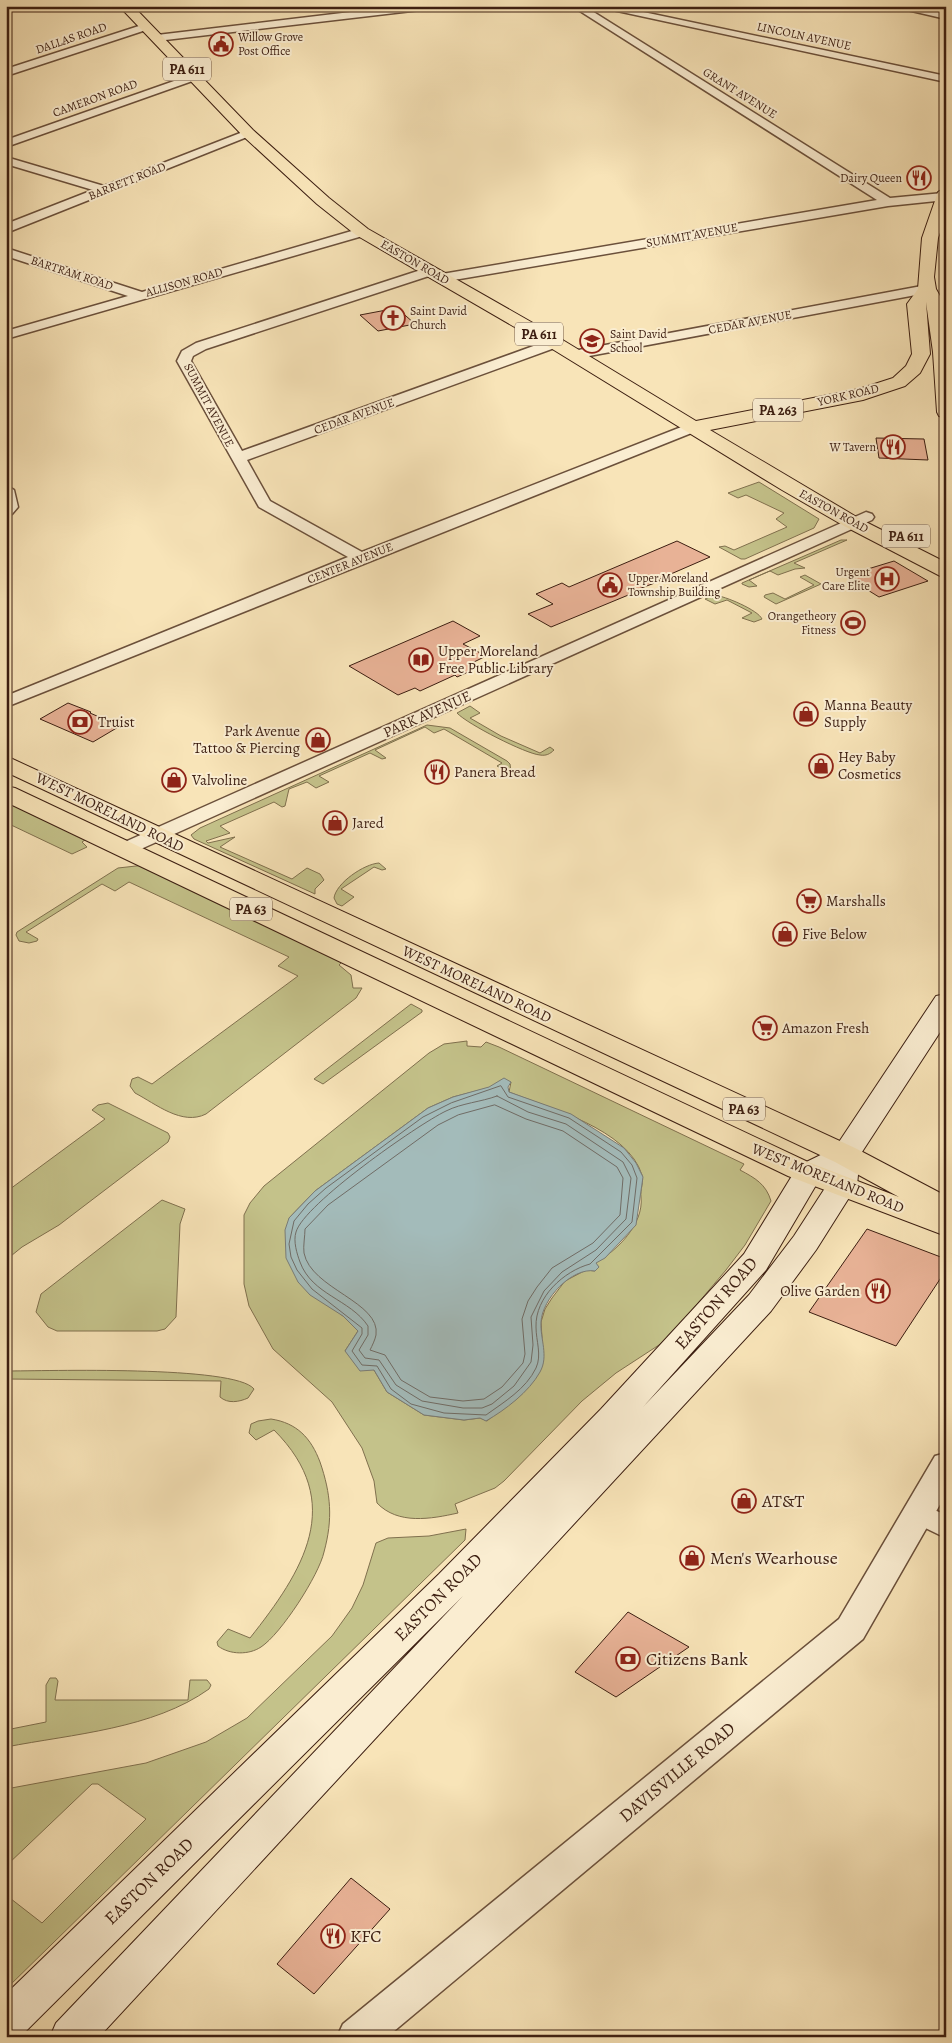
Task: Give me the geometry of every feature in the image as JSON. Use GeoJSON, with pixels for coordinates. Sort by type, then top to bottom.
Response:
{"type":"FeatureCollection","features":[{"type":"Feature","properties":{"kind":"main road","name":"EASTON ROAD"},"geometry":{"type":"LineString","coordinates":[[125,6],[248,133],[322,201],[362,232],[555,343],[750,462],[860,520],[932,563],[946,574]]}},
{"type":"Feature","properties":{"kind":"main road","name":"YORK ROAD"},"geometry":{"type":"LineString","coordinates":[[944,195],[929,244],[927,289],[935,303],[942,352],[945,408]]}},
{"type":"Feature","properties":{"kind":"main road","name":"YORK ROAD"},"geometry":{"type":"LineString","coordinates":[[694,427],[863,394],[899,382],[914,369],[921,354],[916,304],[927,289]]}},
{"type":"Feature","properties":{"kind":"main road","name":"EASTON ROAD"},"geometry":{"type":"LineString","coordinates":[[860,520],[946,555]]}},
{"type":"Feature","properties":{"kind":"main road","name":"WEST MORELAND ROAD"},"geometry":{"type":"LineString","coordinates":[[6,763],[845,1155],[946,1209]]}},
{"type":"Feature","properties":{"kind":"main road","name":"WEST MORELAND ROAD"},"geometry":{"type":"LineString","coordinates":[[6,793],[808,1173],[946,1226]]}},
{"type":"Feature","properties":{"kind":"main road","name":"EASTON ROAD"},"geometry":{"type":"LineString","coordinates":[[71,2037],[760,1303],[805,1243],[842,1186],[845,1155],[946,1002]]}},
{"type":"Feature","properties":{"kind":"main road"},"geometry":{"type":"LineString","coordinates":[[808,1173],[845,1155]]}},
{"type":"Feature","properties":{"kind":"main road","name":"EASTON ROAD"},"geometry":{"type":"LineString","coordinates":[[6,2022],[452,1584],[613,1418],[755,1262],[808,1173]]}},
{"type":"Feature","properties":{"kind":"street"},"geometry":{"type":"LineString","coordinates":[[6,9],[16,6]]}},
{"type":"Feature","properties":{"kind":"street"},"geometry":{"type":"LineString","coordinates":[[157,38],[368,10],[430,6]]}},
{"type":"Feature","properties":{"kind":"street","name":"GRANT AVENUE"},"geometry":{"type":"LineString","coordinates":[[578,6],[888,202]]}},
{"type":"Feature","properties":{"kind":"street","name":"LINCOLN AVENUE"},"geometry":{"type":"LineString","coordinates":[[599,6],[946,79]]}},
{"type":"Feature","properties":{"kind":"street"},"geometry":{"type":"LineString","coordinates":[[895,6],[946,16]]}},
{"type":"Feature","properties":{"kind":"street","name":"DALLAS ROAD"},"geometry":{"type":"LineString","coordinates":[[7,73],[145,27]]}},
{"type":"Feature","properties":{"kind":"street","name":"CAMERON ROAD"},"geometry":{"type":"LineString","coordinates":[[6,144],[194,77]]}},
{"type":"Feature","properties":{"kind":"street","name":"BARRETT ROAD"},"geometry":{"type":"LineString","coordinates":[[6,229],[248,133]]}},
{"type":"Feature","properties":{"kind":"street"},"geometry":{"type":"LineString","coordinates":[[6,160],[104,190]]}},
{"type":"Feature","properties":{"kind":"street","name":"SUMMIT AVENUE"},"geometry":{"type":"LineString","coordinates":[[361,558],[264,504],[186,368],[184,361],[186,354],[201,346],[436,275],[563,257],[888,202],[944,195]]}},
{"type":"Feature","properties":{"kind":"street","name":"ALLISON ROAD"},"geometry":{"type":"LineString","coordinates":[[6,336],[139,295],[362,232]]}},
{"type":"Feature","properties":{"kind":"street","name":"BARTRAM ROAD"},"geometry":{"type":"LineString","coordinates":[[6,252],[139,295]]}},
{"type":"Feature","properties":{"kind":"street","name":"CEDAR AVENUE"},"geometry":{"type":"LineString","coordinates":[[573,355],[927,289]]}},
{"type":"Feature","properties":{"kind":"street","name":"CEDAR AVENUE"},"geometry":{"type":"LineString","coordinates":[[237,458],[555,343]]}},
{"type":"Feature","properties":{"kind":"street","name":"CENTER AVENUE"},"geometry":{"type":"LineString","coordinates":[[6,702],[361,558],[694,427]]}},
{"type":"Feature","properties":{"kind":"street"},"geometry":{"type":"LineString","coordinates":[[6,490],[10,507],[6,511]]}},
{"type":"Feature","properties":{"kind":"street","name":"PARK AVENUE"},"geometry":{"type":"LineString","coordinates":[[125,849],[860,520]]}},
{"type":"Feature","properties":{"kind":"street","name":"DAVISVILLE ROAD"},"geometry":{"type":"LineString","coordinates":[[357,2037],[851,1628],[932,1521],[946,1465]]}},
{"type":"Feature","properties":{"kind":"shaded area"},"geometry":{"type":"Polygon","coordinates":[[[759,482],[819,519],[814,528],[745,559],[741,559],[719,547],[725,546],[734,550],[787,527],[776,519],[784,513],[746,495],[738,498],[728,493],[759,482]]]}},
{"type":"Feature","properties":{"kind":"shaded area"},"geometry":{"type":"Polygon","coordinates":[[[841,540],[847,540],[794,563],[805,568],[795,569],[778,575],[770,571],[749,580],[757,586],[749,587],[742,584],[742,583],[841,540]]]}},
{"type":"Feature","properties":{"kind":"shaded area"},"geometry":{"type":"Polygon","coordinates":[[[805,575],[821,584],[776,604],[764,597],[773,593],[785,599],[814,585],[800,577],[805,575]]]}},
{"type":"Feature","properties":{"kind":"shaded area"},"geometry":{"type":"Polygon","coordinates":[[[714,595],[741,604],[759,615],[762,619],[754,622],[742,618],[752,613],[727,600],[715,604],[705,599],[714,595]]]}},
{"type":"Feature","properties":{"kind":"shaded area"},"geometry":{"type":"Polygon","coordinates":[[[470,706],[480,713],[470,718],[501,736],[540,753],[550,747],[554,750],[551,753],[540,755],[523,750],[497,738],[457,713],[470,706]]]}},
{"type":"Feature","properties":{"kind":"shaded area"},"geometry":{"type":"Polygon","coordinates":[[[427,725],[450,728],[507,761],[510,764],[511,772],[507,772],[497,766],[502,763],[444,729],[434,733],[425,727],[375,750],[386,758],[382,759],[370,753],[319,776],[329,782],[316,788],[307,782],[289,789],[285,806],[282,807],[274,802],[220,826],[230,833],[206,841],[208,843],[235,837],[220,847],[292,879],[307,868],[320,874],[324,880],[315,889],[315,894],[194,839],[191,835],[200,828],[427,725]]]}},
{"type":"Feature","properties":{"kind":"shaded area"},"geometry":{"type":"Polygon","coordinates":[[[6,799],[88,838],[82,842],[87,847],[72,854],[9,824],[6,819],[6,799]]]}},
{"type":"Feature","properties":{"kind":"shaded area"},"geometry":{"type":"Polygon","coordinates":[[[379,863],[386,869],[382,870],[374,867],[341,889],[354,897],[342,906],[337,904],[334,898],[336,892],[345,881],[366,867],[379,863]]]}},
{"type":"Feature","properties":{"kind":"shaded area"},"geometry":{"type":"Polygon","coordinates":[[[145,865],[344,960],[339,965],[351,975],[353,988],[362,988],[356,998],[206,1114],[197,1117],[179,1116],[160,1108],[135,1093],[130,1086],[132,1079],[138,1077],[152,1084],[298,976],[278,966],[289,957],[129,882],[115,891],[102,884],[26,932],[38,939],[37,941],[29,943],[19,941],[16,935],[17,932],[118,868],[145,865]]]}},
{"type":"Feature","properties":{"kind":"shaded area"},"geometry":{"type":"Polygon","coordinates":[[[411,1004],[422,1010],[422,1012],[323,1084],[314,1079],[411,1004]]]}},
{"type":"Feature","properties":{"kind":"shaded area"},"geometry":{"type":"Polygon","coordinates":[[[467,1041],[467,1046],[481,1047],[486,1042],[499,1047],[744,1164],[740,1170],[759,1182],[766,1190],[771,1201],[745,1245],[726,1270],[681,1323],[659,1345],[616,1373],[582,1401],[495,1488],[455,1504],[458,1513],[437,1517],[415,1518],[395,1515],[377,1503],[374,1481],[362,1448],[332,1402],[273,1349],[249,1306],[244,1284],[244,1215],[250,1203],[264,1186],[429,1053],[444,1044],[467,1041]],[[511,1082],[453,1097],[428,1108],[315,1191],[289,1218],[330,1306],[358,1331],[345,1351],[374,1370],[387,1392],[424,1415],[464,1420],[480,1418],[487,1421],[495,1414],[542,1338],[541,1322],[545,1309],[552,1298],[565,1281],[586,1270],[595,1271],[599,1267],[595,1263],[620,1244],[634,1227],[641,1207],[642,1175],[634,1159],[621,1145],[585,1122],[509,1092],[511,1082]]]}},
{"type":"Feature","properties":{"kind":"shaded area"},"geometry":{"type":"Polygon","coordinates":[[[108,1103],[168,1133],[170,1137],[168,1142],[59,1225],[22,1247],[6,1260],[6,1192],[105,1119],[92,1110],[98,1105],[108,1103]]]}},
{"type":"Feature","properties":{"kind":"shaded area"},"geometry":{"type":"Polygon","coordinates":[[[162,1200],[185,1209],[180,1224],[176,1317],[165,1329],[157,1331],[57,1331],[48,1327],[36,1312],[41,1294],[162,1200]]]}},
{"type":"Feature","properties":{"kind":"shaded area"},"geometry":{"type":"Polygon","coordinates":[[[97,1370],[177,1373],[213,1376],[239,1381],[254,1389],[248,1398],[230,1401],[220,1397],[221,1381],[6,1379],[6,1371],[97,1370]]]}},
{"type":"Feature","properties":{"kind":"shaded area"},"geometry":{"type":"Polygon","coordinates":[[[271,1419],[296,1428],[307,1439],[316,1453],[327,1485],[330,1517],[329,1529],[321,1562],[315,1575],[279,1630],[256,1650],[240,1653],[223,1649],[218,1646],[217,1642],[228,1629],[250,1638],[286,1588],[300,1562],[309,1536],[312,1510],[308,1484],[296,1457],[274,1430],[256,1440],[249,1433],[251,1424],[271,1419]]]}},
{"type":"Feature","properties":{"kind":"shaded area"},"geometry":{"type":"Polygon","coordinates":[[[466,1529],[465,1540],[6,1989],[6,1895],[42,1923],[146,1819],[98,1784],[92,1784],[6,1866],[6,1789],[146,1763],[206,1742],[247,1718],[332,1636],[352,1608],[363,1585],[376,1543],[388,1538],[429,1536],[466,1529]]]}},
{"type":"Feature","properties":{"kind":"shaded area"},"geometry":{"type":"Polygon","coordinates":[[[50,1678],[56,1678],[58,1681],[55,1700],[188,1700],[190,1680],[207,1680],[211,1685],[209,1689],[187,1702],[138,1722],[6,1747],[6,1730],[46,1722],[46,1685],[50,1678]]]}},
{"type":"Feature","properties":{"kind":"water"},"geometry":{"type":"Polygon","coordinates":[[[504,1078],[511,1082],[508,1087],[509,1092],[571,1114],[624,1148],[636,1163],[643,1177],[636,1225],[605,1258],[596,1263],[599,1267],[595,1271],[586,1271],[568,1279],[552,1295],[543,1313],[541,1322],[544,1354],[543,1366],[530,1387],[516,1400],[486,1421],[480,1418],[464,1420],[424,1415],[387,1392],[374,1370],[360,1371],[345,1351],[358,1331],[343,1316],[310,1295],[298,1282],[286,1258],[285,1230],[289,1218],[315,1191],[428,1108],[453,1097],[489,1087],[504,1078]]]}},
{"type":"Feature","properties":{"kind":"building"},"geometry":{"type":"Polygon","coordinates":[[[397,308],[415,324],[378,331],[360,315],[397,308]]]}},
{"type":"Feature","properties":{"kind":"building","name":"W Tavern"},"geometry":{"type":"Polygon","coordinates":[[[876,438],[924,439],[928,460],[879,458],[876,438]]]}},
{"type":"Feature","properties":{"kind":"building","name":"Upper Moreland Township Building"},"geometry":{"type":"Polygon","coordinates":[[[677,541],[710,557],[657,580],[660,581],[636,590],[638,591],[551,627],[528,614],[553,604],[536,594],[562,583],[569,587],[677,541]]]}},
{"type":"Feature","properties":{"kind":"building","name":"Urgent Care Elite"},"geometry":{"type":"Polygon","coordinates":[[[894,561],[928,581],[879,597],[845,576],[894,561]]]}},
{"type":"Feature","properties":{"kind":"building","name":"Upper Moreland Free Public Library"},"geometry":{"type":"Polygon","coordinates":[[[453,621],[480,636],[463,644],[486,656],[470,664],[477,668],[457,677],[455,675],[420,691],[415,688],[398,695],[349,666],[453,621]]]}},
{"type":"Feature","properties":{"kind":"building","name":"Truist"},"geometry":{"type":"Polygon","coordinates":[[[68,703],[120,726],[93,742],[40,719],[68,703]]]}},
{"type":"Feature","properties":{"kind":"building","name":"Olive Garden"},"geometry":{"type":"Polygon","coordinates":[[[867,1229],[946,1259],[946,1270],[896,1346],[809,1312],[867,1229]]]}},
{"type":"Feature","properties":{"kind":"building","name":"Citizens Bank"},"geometry":{"type":"Polygon","coordinates":[[[628,1612],[689,1647],[616,1697],[575,1672],[628,1612]]]}},
{"type":"Feature","properties":{"kind":"building","name":"KFC"},"geometry":{"type":"Polygon","coordinates":[[[351,1878],[390,1909],[314,1994],[277,1964],[351,1878]]]}},
{"type":"Feature","properties":{"kind":"place","name":"Willow Grove Post Office"},"geometry":{"type":"Point","coordinates":[221,44]}},
{"type":"Feature","properties":{"kind":"place","name":"Dairy Queen"},"geometry":{"type":"Point","coordinates":[919,178]}},
{"type":"Feature","properties":{"kind":"place","name":"Saint David Church"},"geometry":{"type":"Point","coordinates":[393,318]}},
{"type":"Feature","properties":{"kind":"place","name":"Saint David School"},"geometry":{"type":"Point","coordinates":[592,341]}},
{"type":"Feature","properties":{"kind":"place","name":"W Tavern"},"geometry":{"type":"Point","coordinates":[893,447]}},
{"type":"Feature","properties":{"kind":"place","name":"Urgent Care Elite"},"geometry":{"type":"Point","coordinates":[887,579]}},
{"type":"Feature","properties":{"kind":"place","name":"Upper Moreland Township Building"},"geometry":{"type":"Point","coordinates":[610,585]}},
{"type":"Feature","properties":{"kind":"place","name":"Orangetheory Fitness"},"geometry":{"type":"Point","coordinates":[853,623]}},
{"type":"Feature","properties":{"kind":"place","name":"Upper Moreland Free Public Library"},"geometry":{"type":"Point","coordinates":[421,660]}},
{"type":"Feature","properties":{"kind":"place","name":"Manna Beauty Supply"},"geometry":{"type":"Point","coordinates":[806,714]}},
{"type":"Feature","properties":{"kind":"place","name":"Truist"},"geometry":{"type":"Point","coordinates":[80,722]}},
{"type":"Feature","properties":{"kind":"place","name":"Park Avenue Tattoo & Piercing"},"geometry":{"type":"Point","coordinates":[318,740]}},
{"type":"Feature","properties":{"kind":"place","name":"Hey Baby Cosmetics"},"geometry":{"type":"Point","coordinates":[821,766]}},
{"type":"Feature","properties":{"kind":"place","name":"Panera Bread"},"geometry":{"type":"Point","coordinates":[437,772]}},
{"type":"Feature","properties":{"kind":"place","name":"Valvoline"},"geometry":{"type":"Point","coordinates":[174,780]}},
{"type":"Feature","properties":{"kind":"place","name":"Jared"},"geometry":{"type":"Point","coordinates":[335,823]}},
{"type":"Feature","properties":{"kind":"place","name":"Marshalls"},"geometry":{"type":"Point","coordinates":[809,901]}},
{"type":"Feature","properties":{"kind":"place","name":"Five Below"},"geometry":{"type":"Point","coordinates":[785,934]}},
{"type":"Feature","properties":{"kind":"place","name":"Amazon Fresh"},"geometry":{"type":"Point","coordinates":[765,1028]}},
{"type":"Feature","properties":{"kind":"place","name":"Olive Garden"},"geometry":{"type":"Point","coordinates":[878,1291]}},
{"type":"Feature","properties":{"kind":"place","name":"AT&T"},"geometry":{"type":"Point","coordinates":[744,1501]}},
{"type":"Feature","properties":{"kind":"place","name":"Men's Wearhouse"},"geometry":{"type":"Point","coordinates":[692,1558]}},
{"type":"Feature","properties":{"kind":"place","name":"Citizens Bank"},"geometry":{"type":"Point","coordinates":[628,1659]}},
{"type":"Feature","properties":{"kind":"place","name":"KFC"},"geometry":{"type":"Point","coordinates":[333,1936]}}]}
